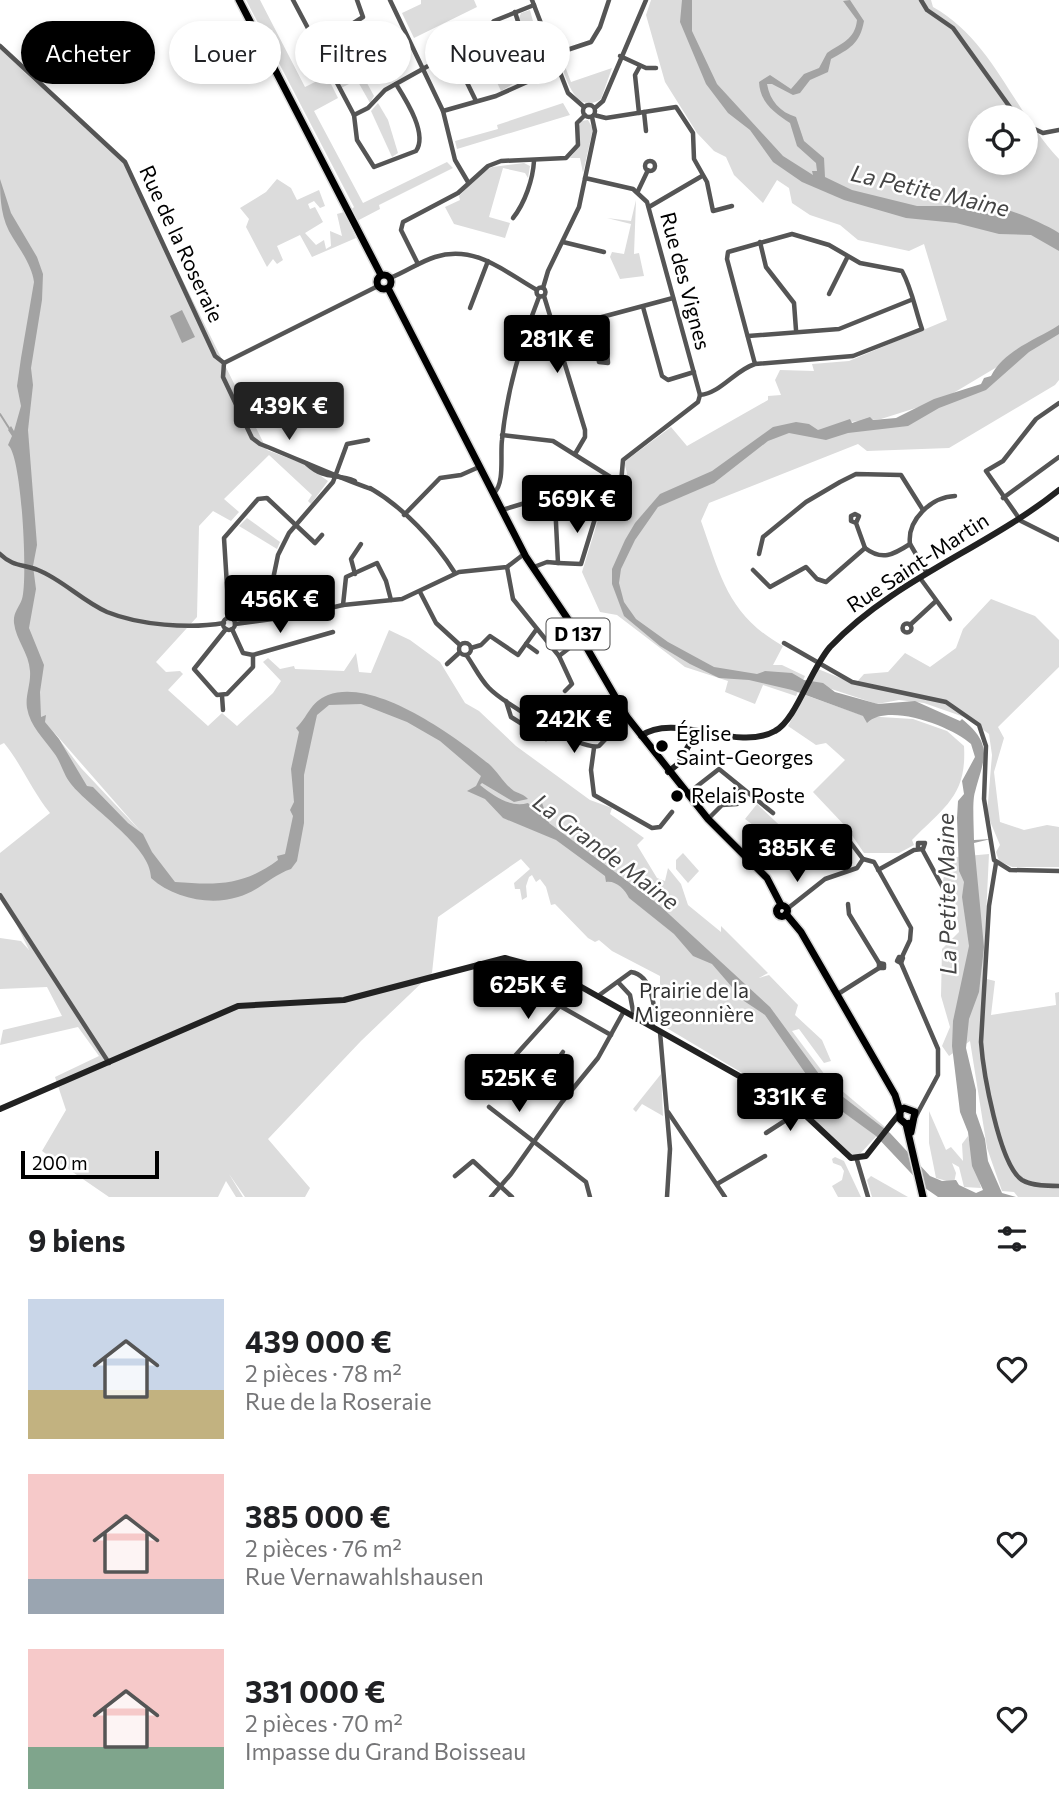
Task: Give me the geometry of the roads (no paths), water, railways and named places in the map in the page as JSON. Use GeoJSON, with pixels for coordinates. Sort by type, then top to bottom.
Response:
{"type":"FeatureCollection","features":[{"type":"Feature","properties":{"kind":"main road"},"geometry":{"type":"LineString","coordinates":[[239,0],[382,275],[390,278],[388,288],[378,286],[378,278],[382,275]]}},
{"type":"Feature","properties":{"kind":"main road","name":"D 137"},"geometry":{"type":"LineString","coordinates":[[388,288],[524,554],[581,639],[627,717],[708,819],[767,878],[838,994],[905,1117],[923,1197]]}},
{"type":"Feature","properties":{"kind":"street"},"geometry":{"type":"LineString","coordinates":[[293,0],[305,21]]}},
{"type":"Feature","properties":{"kind":"street"},"geometry":{"type":"LineString","coordinates":[[357,0],[363,17],[357,21]]}},
{"type":"Feature","properties":{"kind":"street"},"geometry":{"type":"LineString","coordinates":[[390,0],[443,111],[455,160],[468,182]]}},
{"type":"Feature","properties":{"kind":"street"},"geometry":{"type":"LineString","coordinates":[[570,49],[591,42],[600,27],[609,0]]}},
{"type":"Feature","properties":{"kind":"street"},"geometry":{"type":"LineString","coordinates":[[593,113],[603,101],[646,0]]}},
{"type":"Feature","properties":{"kind":"street"},"geometry":{"type":"LineString","coordinates":[[921,0],[927,10],[953,28],[1008,105]]}},
{"type":"Feature","properties":{"kind":"street"},"geometry":{"type":"LineString","coordinates":[[494,21],[533,2],[540,21]]}},
{"type":"Feature","properties":{"kind":"street"},"geometry":{"type":"LineString","coordinates":[[443,111],[536,78],[515,12]]}},
{"type":"Feature","properties":{"kind":"street","name":"Rue de la Roseraie"},"geometry":{"type":"LineString","coordinates":[[0,46],[125,162],[215,356],[224,363],[223,377],[252,438],[304,462],[321,475],[335,475]]}},
{"type":"Feature","properties":{"kind":"street"},"geometry":{"type":"LineString","coordinates":[[620,56],[640,66],[656,68]]}},
{"type":"Feature","properties":{"kind":"street"},"geometry":{"type":"LineString","coordinates":[[640,66],[635,75],[646,131]]}},
{"type":"Feature","properties":{"kind":"street"},"geometry":{"type":"LineString","coordinates":[[411,75],[423,68]]}},
{"type":"Feature","properties":{"kind":"street"},"geometry":{"type":"LineString","coordinates":[[336,84],[354,115],[357,140],[374,167],[416,151],[420,142],[411,108],[397,84],[386,90],[369,108],[354,115]]}},
{"type":"Feature","properties":{"kind":"street"},"geometry":{"type":"LineString","coordinates":[[468,84],[476,101]]}},
{"type":"Feature","properties":{"kind":"street"},"geometry":{"type":"LineString","coordinates":[[564,84],[568,93],[584,107],[584,115]]}},
{"type":"Feature","properties":{"kind":"street"},"geometry":{"type":"LineString","coordinates":[[494,493],[500,483],[502,435],[513,368],[562,242],[575,218],[596,127],[591,105],[584,107]]}},
{"type":"Feature","properties":{"kind":"street"},"geometry":{"type":"LineString","coordinates":[[418,264],[401,230],[403,222],[458,193],[494,163],[566,158],[574,153],[579,140],[577,123],[584,115],[593,113],[606,118],[676,107],[693,133],[694,159],[706,182],[713,211],[732,205]]}},
{"type":"Feature","properties":{"kind":"street"},"geometry":{"type":"LineString","coordinates":[[1038,131],[1042,133],[1059,130]]}},
{"type":"Feature","properties":{"kind":"street"},"geometry":{"type":"LineString","coordinates":[[513,218],[521,209],[534,173],[534,160]]}},
{"type":"Feature","properties":{"kind":"street"},"geometry":{"type":"LineString","coordinates":[[638,191],[648,170]]}},
{"type":"Feature","properties":{"kind":"street"},"geometry":{"type":"LineString","coordinates":[[649,206],[702,176]]}},
{"type":"Feature","properties":{"kind":"street","name":"Rue des Vignes"},"geometry":{"type":"LineString","coordinates":[[584,178],[638,191],[649,206],[700,395]]}},
{"type":"Feature","properties":{"kind":"street"},"geometry":{"type":"LineString","coordinates":[[533,567],[547,562],[581,564],[597,512],[616,493],[621,483],[623,460],[698,402],[700,395],[709,394],[743,369],[755,364],[853,356],[922,328],[911,300],[912,291],[902,271],[846,258],[829,245],[792,234],[734,248],[727,258],[755,364]]}},
{"type":"Feature","properties":{"kind":"street"},"geometry":{"type":"LineString","coordinates":[[562,242],[604,252]]}},
{"type":"Feature","properties":{"kind":"street"},"geometry":{"type":"LineString","coordinates":[[760,242],[766,267],[794,303],[796,330]]}},
{"type":"Feature","properties":{"kind":"street"},"geometry":{"type":"LineString","coordinates":[[390,278],[418,264],[453,254],[488,261],[537,290],[557,329],[585,430],[586,437],[575,454]]}},
{"type":"Feature","properties":{"kind":"street"},"geometry":{"type":"LineString","coordinates":[[829,294],[846,258]]}},
{"type":"Feature","properties":{"kind":"street"},"geometry":{"type":"LineString","coordinates":[[470,307],[488,261]]}},
{"type":"Feature","properties":{"kind":"street"},"geometry":{"type":"LineString","coordinates":[[224,363],[378,286]]}},
{"type":"Feature","properties":{"kind":"street"},"geometry":{"type":"LineString","coordinates":[[537,290],[543,288]]}},
{"type":"Feature","properties":{"kind":"street"},"geometry":{"type":"LineString","coordinates":[[557,329],[673,298]]}},
{"type":"Feature","properties":{"kind":"street"},"geometry":{"type":"LineString","coordinates":[[748,336],[796,330],[839,329],[911,300]]}},
{"type":"Feature","properties":{"kind":"street"},"geometry":{"type":"LineString","coordinates":[[643,307],[662,376],[668,380],[694,372]]}},
{"type":"Feature","properties":{"kind":"street"},"geometry":{"type":"LineString","coordinates":[[594,320],[600,347]]}},
{"type":"Feature","properties":{"kind":"street"},"geometry":{"type":"LineString","coordinates":[[1059,403],[1036,419],[1003,461],[986,471],[1018,519],[1059,540]]}},
{"type":"Feature","properties":{"kind":"street"},"geometry":{"type":"LineString","coordinates":[[502,435],[553,441],[621,483]]}},
{"type":"Feature","properties":{"kind":"street"},"geometry":{"type":"LineString","coordinates":[[228,592],[268,589],[272,584],[278,555],[295,524],[328,490],[347,444],[368,440]]}},
{"type":"Feature","properties":{"kind":"street"},"geometry":{"type":"LineString","coordinates":[[1003,498],[1059,457]]}},
{"type":"Feature","properties":{"kind":"street"},"geometry":{"type":"LineString","coordinates":[[404,515],[440,478],[461,475],[480,467]]}},
{"type":"Feature","properties":{"kind":"street"},"geometry":{"type":"LineString","coordinates":[[759,554],[763,537],[806,502],[856,474],[901,475],[923,510]]}},
{"type":"Feature","properties":{"kind":"street"},"geometry":{"type":"LineString","coordinates":[[335,475],[371,489],[404,515],[440,550],[455,573]]}},
{"type":"Feature","properties":{"kind":"street","name":"Rue Saint-Martin"},"geometry":{"type":"LineString","coordinates":[[696,733],[750,738],[766,735],[787,722],[817,662],[871,611],[927,573],[1018,519],[1059,490]]}},
{"type":"Feature","properties":{"kind":"street"},"geometry":{"type":"LineString","coordinates":[[927,573],[910,544],[914,522],[923,510],[948,496],[955,496]]}},
{"type":"Feature","properties":{"kind":"street"},"geometry":{"type":"LineString","coordinates":[[322,535],[315,543],[267,498],[258,499],[224,538],[229,626],[243,653],[253,655],[333,632]]}},
{"type":"Feature","properties":{"kind":"street"},"geometry":{"type":"LineString","coordinates":[[502,510],[534,500],[597,512]]}},
{"type":"Feature","properties":{"kind":"street"},"geometry":{"type":"LineString","coordinates":[[555,503],[558,563]]}},
{"type":"Feature","properties":{"kind":"street"},"geometry":{"type":"LineString","coordinates":[[856,523],[865,548],[881,556],[890,556],[910,544]]}},
{"type":"Feature","properties":{"kind":"street"},"geometry":{"type":"LineString","coordinates":[[355,574],[351,559],[361,544]]}},
{"type":"Feature","properties":{"kind":"street"},"geometry":{"type":"LineString","coordinates":[[753,570],[770,587],[806,567],[817,579],[826,582],[865,548]]}},
{"type":"Feature","properties":{"kind":"street"},"geometry":{"type":"LineString","coordinates":[[0,554],[18,567],[36,569],[106,611],[128,619],[229,626],[344,605],[391,600],[420,592],[455,573],[507,567],[524,554]]}},
{"type":"Feature","properties":{"kind":"street"},"geometry":{"type":"LineString","coordinates":[[344,605],[346,577],[376,563],[386,581],[391,600]]}},
{"type":"Feature","properties":{"kind":"street"},"geometry":{"type":"LineString","coordinates":[[507,567],[513,599],[559,656],[572,684],[565,691]]}},
{"type":"Feature","properties":{"kind":"street"},"geometry":{"type":"LineString","coordinates":[[920,578],[950,619]]}},
{"type":"Feature","properties":{"kind":"street"},"geometry":{"type":"LineString","coordinates":[[420,592],[436,623],[460,645],[460,653],[447,664]]}},
{"type":"Feature","properties":{"kind":"street"},"geometry":{"type":"LineString","coordinates":[[910,625],[936,601]]}},
{"type":"Feature","properties":{"kind":"street"},"geometry":{"type":"LineString","coordinates":[[223,710],[222,696],[194,668],[229,626]]}},
{"type":"Feature","properties":{"kind":"street"},"geometry":{"type":"LineString","coordinates":[[467,656],[471,648],[481,645],[490,636],[518,655],[536,630]]}},
{"type":"Feature","properties":{"kind":"street"},"geometry":{"type":"LineString","coordinates":[[559,656],[581,639]]}},
{"type":"Feature","properties":{"kind":"street"},"geometry":{"type":"LineString","coordinates":[[460,645],[466,643],[471,648]]}},
{"type":"Feature","properties":{"kind":"street"},"geometry":{"type":"LineString","coordinates":[[784,643],[864,685],[946,702],[979,725],[986,746],[984,799],[996,863],[989,906],[988,977],[981,1042],[983,1065],[1009,1166],[1023,1180],[1059,1186]]}},
{"type":"Feature","properties":{"kind":"street"},"geometry":{"type":"LineString","coordinates":[[526,644],[537,652]]}},
{"type":"Feature","properties":{"kind":"street"},"geometry":{"type":"LineString","coordinates":[[460,653],[467,656],[489,688],[506,701],[552,732],[563,733],[583,746],[594,748]]}},
{"type":"Feature","properties":{"kind":"street"},"geometry":{"type":"LineString","coordinates":[[222,696],[253,667],[253,655]]}},
{"type":"Feature","properties":{"kind":"street"},"geometry":{"type":"LineString","coordinates":[[506,701],[511,717],[544,738],[563,733]]}},
{"type":"Feature","properties":{"kind":"street"},"geometry":{"type":"LineString","coordinates":[[627,717],[594,748],[591,770],[594,795],[652,828],[660,827],[672,812]]}},
{"type":"Feature","properties":{"kind":"street"},"geometry":{"type":"LineString","coordinates":[[641,736],[655,728],[696,733],[682,757],[668,772]]}},
{"type":"Feature","properties":{"kind":"street"},"geometry":{"type":"LineString","coordinates":[[687,794],[719,769],[740,789],[773,813]]}},
{"type":"Feature","properties":{"kind":"street"},"geometry":{"type":"LineString","coordinates":[[708,819],[722,804],[737,804],[740,789]]}},
{"type":"Feature","properties":{"kind":"street"},"geometry":{"type":"LineString","coordinates":[[838,994],[881,965],[900,960],[910,940],[911,928],[878,870],[841,830]]}},
{"type":"Feature","properties":{"kind":"street"},"geometry":{"type":"LineString","coordinates":[[878,870],[920,849],[948,897]]}},
{"type":"Feature","properties":{"kind":"street"},"geometry":{"type":"LineString","coordinates":[[785,909],[825,879],[857,868],[867,859]]}},
{"type":"Feature","properties":{"kind":"street"},"geometry":{"type":"LineString","coordinates":[[996,863],[1010,870],[1059,871]]}},
{"type":"Feature","properties":{"kind":"street"},"geometry":{"type":"LineString","coordinates":[[0,895],[110,1064]]}},
{"type":"Feature","properties":{"kind":"street"},"geometry":{"type":"LineString","coordinates":[[848,904],[849,914],[881,965]]}},
{"type":"Feature","properties":{"kind":"street"},"geometry":{"type":"LineString","coordinates":[[0,1110],[238,1006],[334,1002],[505,958],[542,967],[635,1016],[800,1111],[845,1155],[857,1160],[866,1156],[888,1131],[923,1104],[938,1075],[938,1049],[900,960]]}},
{"type":"Feature","properties":{"kind":"street"},"geometry":{"type":"LineString","coordinates":[[598,996],[633,971],[644,979],[653,1005],[652,1026]]}},
{"type":"Feature","properties":{"kind":"street"},"geometry":{"type":"LineString","coordinates":[[618,982],[630,996],[635,1016]]}},
{"type":"Feature","properties":{"kind":"street"},"geometry":{"type":"LineString","coordinates":[[513,1058],[560,1006],[611,1035]]}},
{"type":"Feature","properties":{"kind":"street"},"geometry":{"type":"LineString","coordinates":[[491,1197],[598,1058],[624,1011]]}},
{"type":"Feature","properties":{"kind":"street"},"geometry":{"type":"LineString","coordinates":[[661,1031],[659,1037],[667,1111],[670,1177],[667,1197]]}},
{"type":"Feature","properties":{"kind":"street"},"geometry":{"type":"LineString","coordinates":[[563,1052],[547,1074],[570,1092]]}},
{"type":"Feature","properties":{"kind":"street"},"geometry":{"type":"LineString","coordinates":[[489,1107],[586,1182],[590,1197]]}},
{"type":"Feature","properties":{"kind":"street"},"geometry":{"type":"LineString","coordinates":[[667,1111],[725,1197]]}},
{"type":"Feature","properties":{"kind":"street"},"geometry":{"type":"LineString","coordinates":[[766,1133],[800,1111]]}},
{"type":"Feature","properties":{"kind":"street"},"geometry":{"type":"LineString","coordinates":[[718,1184],[765,1156]]}},
{"type":"Feature","properties":{"kind":"street"},"geometry":{"type":"LineString","coordinates":[[857,1160],[868,1197]]}},
{"type":"Feature","properties":{"kind":"street"},"geometry":{"type":"LineString","coordinates":[[456,1176],[473,1161],[512,1197]]}},
{"type":"Feature","properties":{"kind":"waterway"},"geometry":{"type":"LineString","coordinates":[[0,414],[9,428]]}},
{"type":"Feature","properties":{"kind":"place","name":"Église Saint-Georges"},"geometry":{"type":"Point","coordinates":[662,746]}},
{"type":"Feature","properties":{"kind":"place","name":"Relais Poste"},"geometry":{"type":"Point","coordinates":[677,796]}},
{"type":"Feature","properties":{"kind":"water label","name":"La Petite Maine"},"geometry":{"type":"Point","coordinates":[930,191]}},
{"type":"Feature","properties":{"kind":"water label","name":"La Grande Maine"},"geometry":{"type":"Point","coordinates":[606,852]}},
{"type":"Feature","properties":{"kind":"water label","name":"La Petite Maine"},"geometry":{"type":"Point","coordinates":[947,894]}},
{"type":"Feature","properties":{"kind":"park label","name":"Prairie de la Migeonnière"},"geometry":{"type":"Point","coordinates":[694,1003]}}]}
